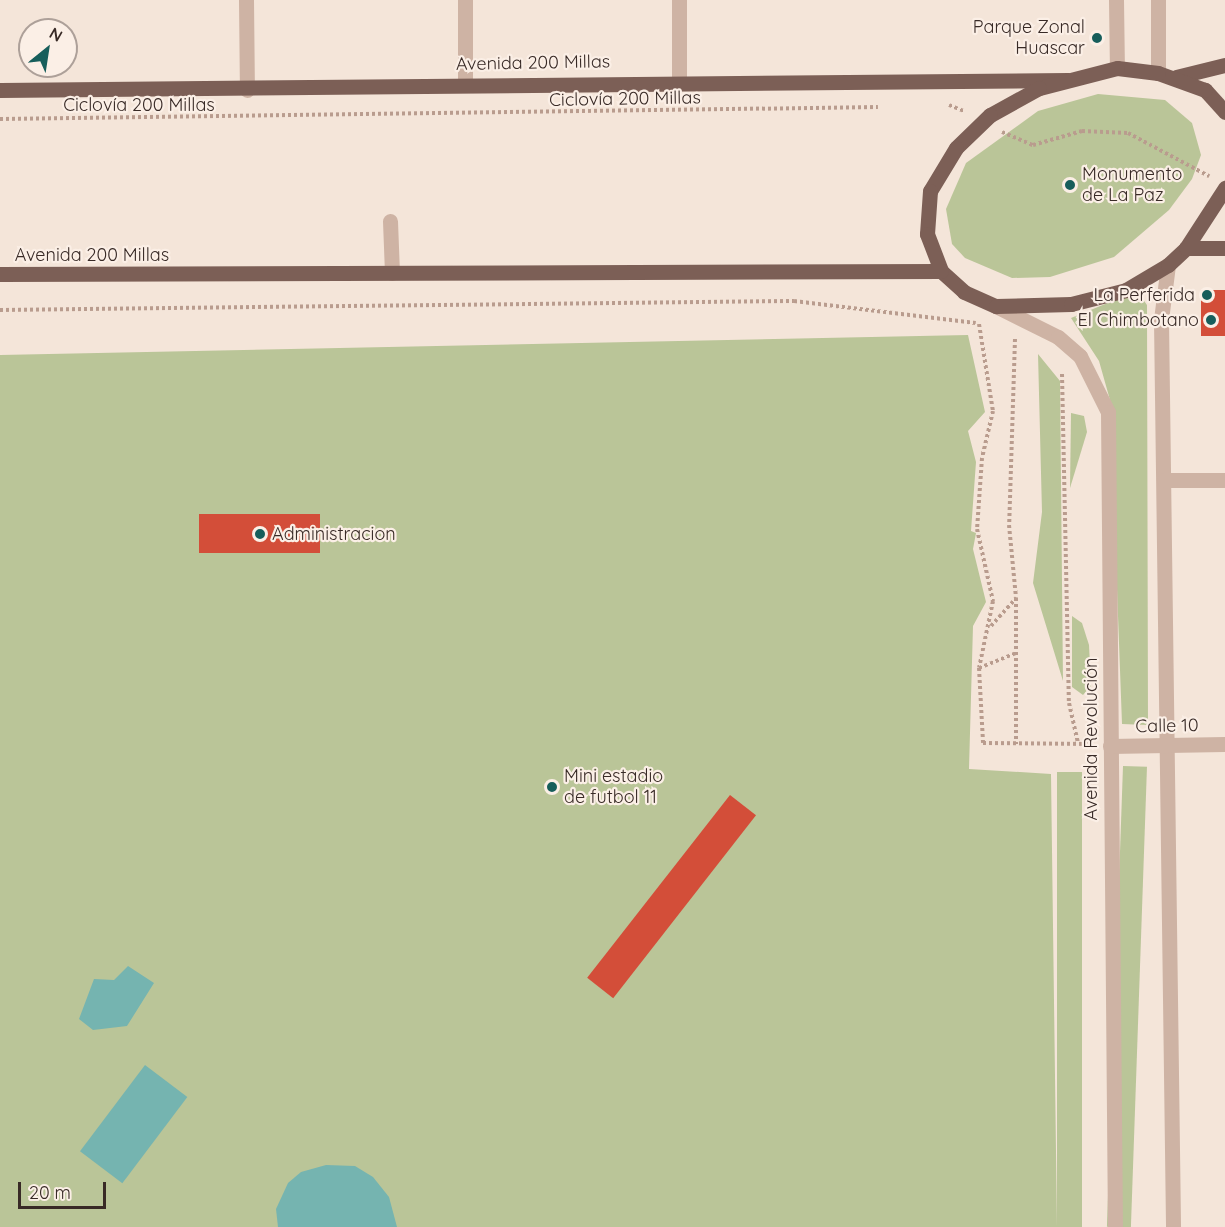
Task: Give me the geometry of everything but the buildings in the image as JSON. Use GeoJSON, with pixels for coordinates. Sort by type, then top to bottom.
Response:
{"type":"FeatureCollection","features":[{"type":"Feature","properties":{"kind":"main road"},"geometry":{"type":"LineString","coordinates":[[1176,77],[1225,65]]}},
{"type":"Feature","properties":{"kind":"main road"},"geometry":{"type":"LineString","coordinates":[[1221,184],[1186,248],[1168,265],[1126,290],[1071,304],[996,306],[964,292],[941,271],[927,234],[930,191],[950,155],[984,120],[1039,88],[1117,68],[1158,73],[1176,77],[1205,90],[1225,112]]}},
{"type":"Feature","properties":{"kind":"main road","name":"Avenida 200 Millas"},"geometry":{"type":"LineString","coordinates":[[0,90],[247,90],[679,80],[1068,80]]}},
{"type":"Feature","properties":{"kind":"main road"},"geometry":{"type":"LineString","coordinates":[[1186,248],[1225,248]]}},
{"type":"Feature","properties":{"kind":"main road","name":"Avenida 200 Millas"},"geometry":{"type":"LineString","coordinates":[[0,274],[941,271]]}},
{"type":"Feature","properties":{"kind":"street"},"geometry":{"type":"LineString","coordinates":[[246,0],[247,90]]}},
{"type":"Feature","properties":{"kind":"street"},"geometry":{"type":"LineString","coordinates":[[465,0],[465,84]]}},
{"type":"Feature","properties":{"kind":"street"},"geometry":{"type":"LineString","coordinates":[[679,0],[679,80]]}},
{"type":"Feature","properties":{"kind":"street"},"geometry":{"type":"LineString","coordinates":[[1116,0],[1117,68]]}},
{"type":"Feature","properties":{"kind":"street"},"geometry":{"type":"LineString","coordinates":[[1158,0],[1158,73]]}},
{"type":"Feature","properties":{"kind":"street"},"geometry":{"type":"LineString","coordinates":[[390,221],[392,273]]}},
{"type":"Feature","properties":{"kind":"street"},"geometry":{"type":"LineString","coordinates":[[1168,265],[1161,320],[1169,745],[1173,1227]]}},
{"type":"Feature","properties":{"kind":"street","name":"Avenida Revolución"},"geometry":{"type":"LineString","coordinates":[[996,306],[1058,337],[1080,356],[1108,412],[1115,1227]]}},
{"type":"Feature","properties":{"kind":"street"},"geometry":{"type":"LineString","coordinates":[[1164,480],[1225,480]]}},
{"type":"Feature","properties":{"kind":"street","name":"Calle 10"},"geometry":{"type":"LineString","coordinates":[[1110,746],[1225,744]]}},
{"type":"Feature","properties":{"kind":"path"},"geometry":{"type":"LineString","coordinates":[[944,105],[984,120],[1026,145],[1082,131],[1128,133],[1221,184]]}},
{"type":"Feature","properties":{"kind":"path","name":"Ciclovía 200 Millas"},"geometry":{"type":"LineString","coordinates":[[0,119],[885,106]]}},
{"type":"Feature","properties":{"kind":"path"},"geometry":{"type":"LineString","coordinates":[[0,310],[794,302],[988,325]]}},
{"type":"Feature","properties":{"kind":"path"},"geometry":{"type":"LineString","coordinates":[[979,324],[993,411],[982,458],[977,529],[993,600],[990,627],[979,668],[983,743],[1078,743],[1069,703],[1064,392],[1057,364]]}},
{"type":"Feature","properties":{"kind":"path"},"geometry":{"type":"LineString","coordinates":[[1017,744],[1016,598],[1009,525],[1017,428],[1015,332],[1026,335]]}},
{"type":"Feature","properties":{"kind":"path"},"geometry":{"type":"LineString","coordinates":[[990,627],[1016,598]]}},
{"type":"Feature","properties":{"kind":"path"},"geometry":{"type":"LineString","coordinates":[[979,668],[1016,653]]}},
{"type":"Feature","properties":{"kind":"green space"},"geometry":{"type":"Polygon","coordinates":[[[1098,94],[1165,100],[1192,123],[1201,155],[1192,179],[1169,210],[1114,257],[1050,277],[1012,278],[965,258],[952,244],[946,209],[966,163],[1038,111],[1098,94]]]}},
{"type":"Feature","properties":{"kind":"green space"},"geometry":{"type":"Polygon","coordinates":[[[1137,291],[1147,305],[1148,725],[1122,724],[1110,400],[1099,361],[1071,318],[1137,291]]]}},
{"type":"Feature","properties":{"kind":"green space"},"geometry":{"type":"Polygon","coordinates":[[[968,335],[985,412],[968,431],[976,462],[971,531],[976,533],[973,549],[986,602],[973,626],[969,769],[1051,774],[1057,1227],[0,1227],[0,355],[968,335]]]}},
{"type":"Feature","properties":{"kind":"green space"},"geometry":{"type":"Polygon","coordinates":[[[1038,354],[1060,381],[1063,681],[1033,583],[1042,512],[1038,354]]]}},
{"type":"Feature","properties":{"kind":"green space"},"geometry":{"type":"Polygon","coordinates":[[[1071,413],[1084,416],[1087,432],[1070,488],[1071,413]]]}},
{"type":"Feature","properties":{"kind":"green space"},"geometry":{"type":"Polygon","coordinates":[[[1072,616],[1082,623],[1089,645],[1091,686],[1083,695],[1072,687],[1072,616]]]}},
{"type":"Feature","properties":{"kind":"green space"},"geometry":{"type":"Polygon","coordinates":[[[1123,766],[1147,767],[1131,1227],[1107,1227],[1123,766]]]}},
{"type":"Feature","properties":{"kind":"green space"},"geometry":{"type":"Polygon","coordinates":[[[1057,772],[1082,772],[1082,1227],[1057,1227],[1057,772]]]}},
{"type":"Feature","properties":{"kind":"water"},"geometry":{"type":"Polygon","coordinates":[[[128,966],[154,983],[127,1026],[93,1030],[79,1019],[94,979],[114,980],[128,966]]]}},
{"type":"Feature","properties":{"kind":"water"},"geometry":{"type":"Polygon","coordinates":[[[145,1065],[187,1097],[122,1183],[80,1151],[145,1065]]]}},
{"type":"Feature","properties":{"kind":"water"},"geometry":{"type":"Polygon","coordinates":[[[326,1165],[355,1166],[373,1177],[389,1197],[397,1227],[278,1227],[276,1209],[288,1183],[301,1172],[326,1165]]]}},
{"type":"Feature","properties":{"kind":"place","name":"Parque Zonal Huascar"},"geometry":{"type":"Point","coordinates":[1097,38]}},
{"type":"Feature","properties":{"kind":"place","name":"Monumento de La Paz"},"geometry":{"type":"Point","coordinates":[1070,185]}},
{"type":"Feature","properties":{"kind":"place","name":"La Perferida"},"geometry":{"type":"Point","coordinates":[1207,295]}},
{"type":"Feature","properties":{"kind":"place","name":"El Chimbotano"},"geometry":{"type":"Point","coordinates":[1211,320]}},
{"type":"Feature","properties":{"kind":"place","name":"Administracion"},"geometry":{"type":"Point","coordinates":[260,534]}},
{"type":"Feature","properties":{"kind":"place","name":"Mini estadio de futbol 11"},"geometry":{"type":"Point","coordinates":[552,787]}}]}
